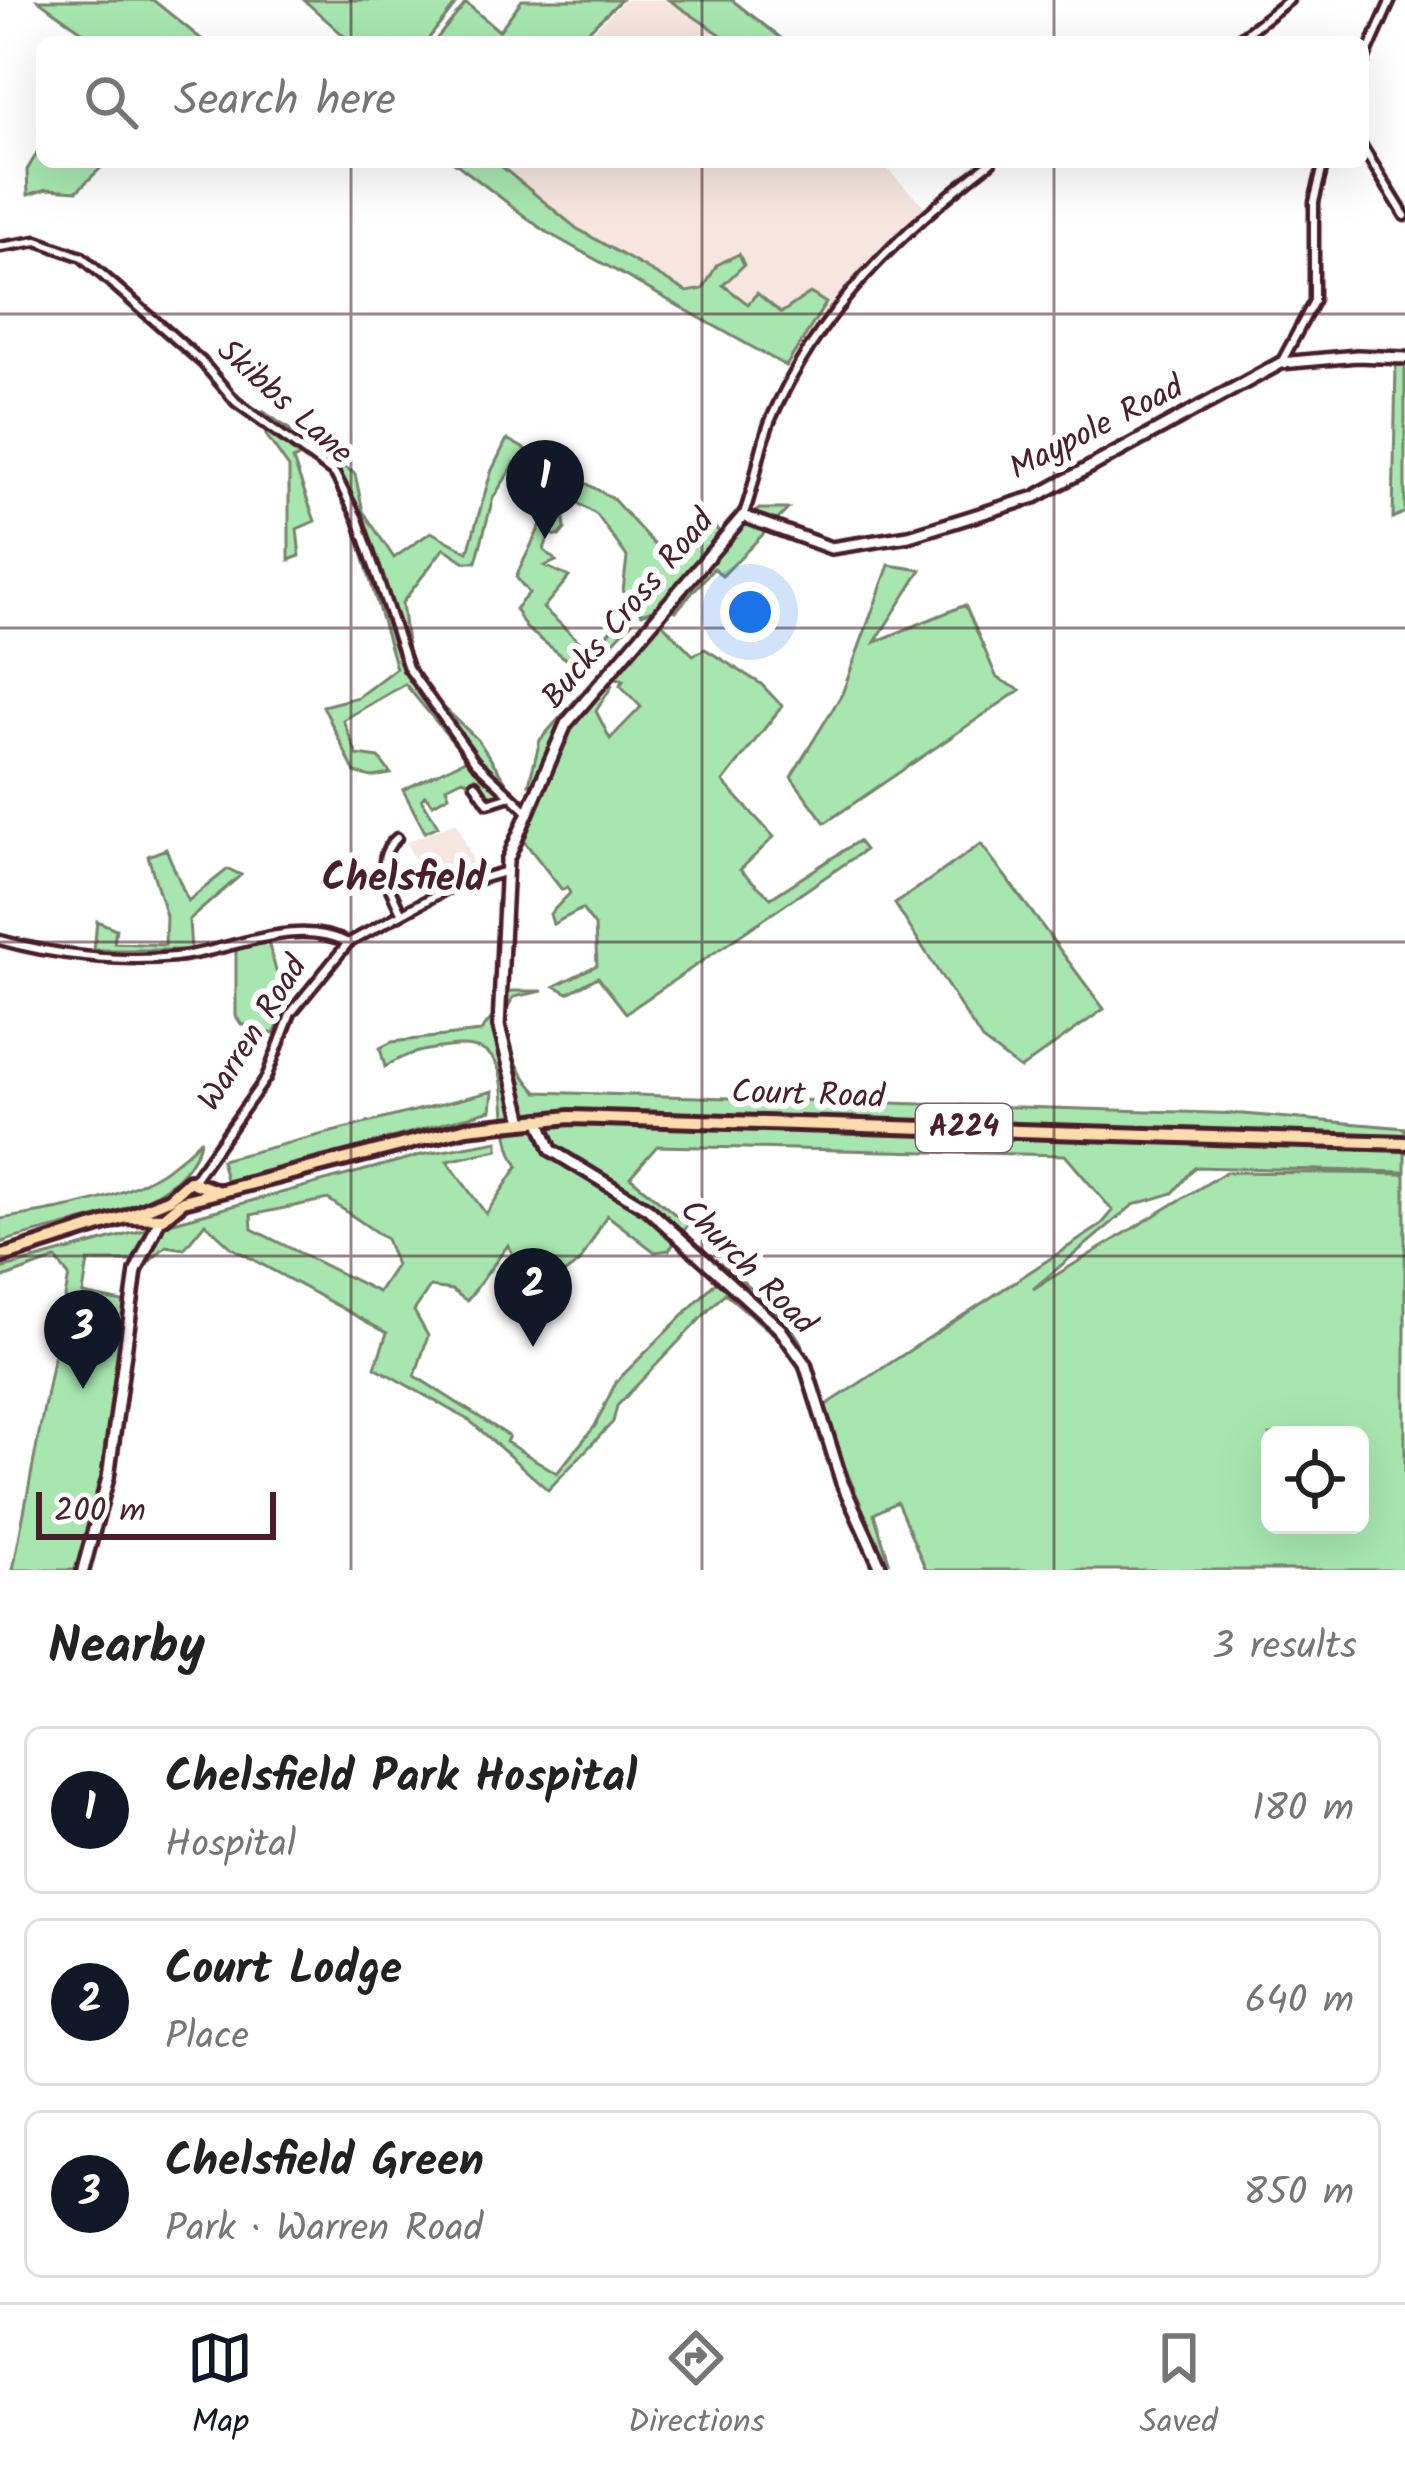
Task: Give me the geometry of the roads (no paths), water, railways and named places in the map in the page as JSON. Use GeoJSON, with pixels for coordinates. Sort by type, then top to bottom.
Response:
{"type":"FeatureCollection","features":[{"type":"Feature","properties":{"kind":"main road","name":"Court Road"},"geometry":{"type":"LineString","coordinates":[[0,1257],[219,1192],[450,1132],[523,1121],[667,1118],[1405,1142]]}},
{"type":"Feature","properties":{"kind":"main road","name":"Court Road"},"geometry":{"type":"LineString","coordinates":[[160,1211],[191,1183]]}},
{"type":"Feature","properties":{"kind":"main road"},"geometry":{"type":"LineString","coordinates":[[193,1199],[183,1195],[191,1183],[219,1192]]}},
{"type":"Feature","properties":{"kind":"street"},"geometry":{"type":"LineString","coordinates":[[1243,36],[1289,0]]}},
{"type":"Feature","properties":{"kind":"street"},"geometry":{"type":"LineString","coordinates":[[1369,49],[1390,0]]}},
{"type":"Feature","properties":{"kind":"street"},"geometry":{"type":"LineString","coordinates":[[1369,158],[1405,216]]}},
{"type":"Feature","properties":{"kind":"street"},"geometry":{"type":"LineString","coordinates":[[742,516],[770,421],[825,321],[932,208],[983,168]]}},
{"type":"Feature","properties":{"kind":"street"},"geometry":{"type":"LineString","coordinates":[[1281,363],[1314,301],[1314,202],[1322,168]]}},
{"type":"Feature","properties":{"kind":"street","name":"Skibbs Lane"},"geometry":{"type":"LineString","coordinates":[[0,247],[37,241],[82,257],[202,362],[236,402],[335,474],[358,519],[408,668],[475,762],[526,810]]}},
{"type":"Feature","properties":{"kind":"street","name":"Maypole Road"},"geometry":{"type":"LineString","coordinates":[[742,516],[831,548],[909,536],[1035,497],[1281,363],[1357,356],[1405,358]]}},
{"type":"Feature","properties":{"kind":"street","name":"Bucks Cross Road"},"geometry":{"type":"LineString","coordinates":[[504,872],[526,810],[566,724],[742,516]]}},
{"type":"Feature","properties":{"kind":"street"},"geometry":{"type":"LineString","coordinates":[[475,784],[488,803],[507,796]]}},
{"type":"Feature","properties":{"kind":"street"},"geometry":{"type":"LineString","coordinates":[[397,838],[387,849],[382,867],[401,911]]}},
{"type":"Feature","properties":{"kind":"street"},"geometry":{"type":"LineString","coordinates":[[504,872],[499,1027],[523,1121]]}},
{"type":"Feature","properties":{"kind":"street","name":"Warren Road"},"geometry":{"type":"LineString","coordinates":[[191,1183],[266,1078],[291,1012],[348,944],[401,911],[463,882],[504,872]]}},
{"type":"Feature","properties":{"kind":"street"},"geometry":{"type":"LineString","coordinates":[[0,940],[100,957],[176,958],[287,935],[348,944]]}},
{"type":"Feature","properties":{"kind":"street","name":"Church Road"},"geometry":{"type":"LineString","coordinates":[[539,1120],[551,1150],[648,1209],[780,1329],[805,1364],[842,1483],[882,1570]]}},
{"type":"Feature","properties":{"kind":"street"},"geometry":{"type":"LineString","coordinates":[[82,1570],[109,1478],[136,1271],[160,1211]]}},
{"type":"Feature","properties":{"kind":"place","name":"Chelsfield Park Hospital"},"geometry":{"type":"Point","coordinates":[545,539]}},
{"type":"Feature","properties":{"kind":"place","name":"Court Lodge"},"geometry":{"type":"Point","coordinates":[533,1347]}},
{"type":"Feature","properties":{"kind":"place","name":"Chelsfield Green"},"geometry":{"type":"Point","coordinates":[83,1389]}},
{"type":"Feature","properties":{"kind":"district","name":"Chelsfield"},"geometry":{"type":"Point","coordinates":[404,880]}}]}
